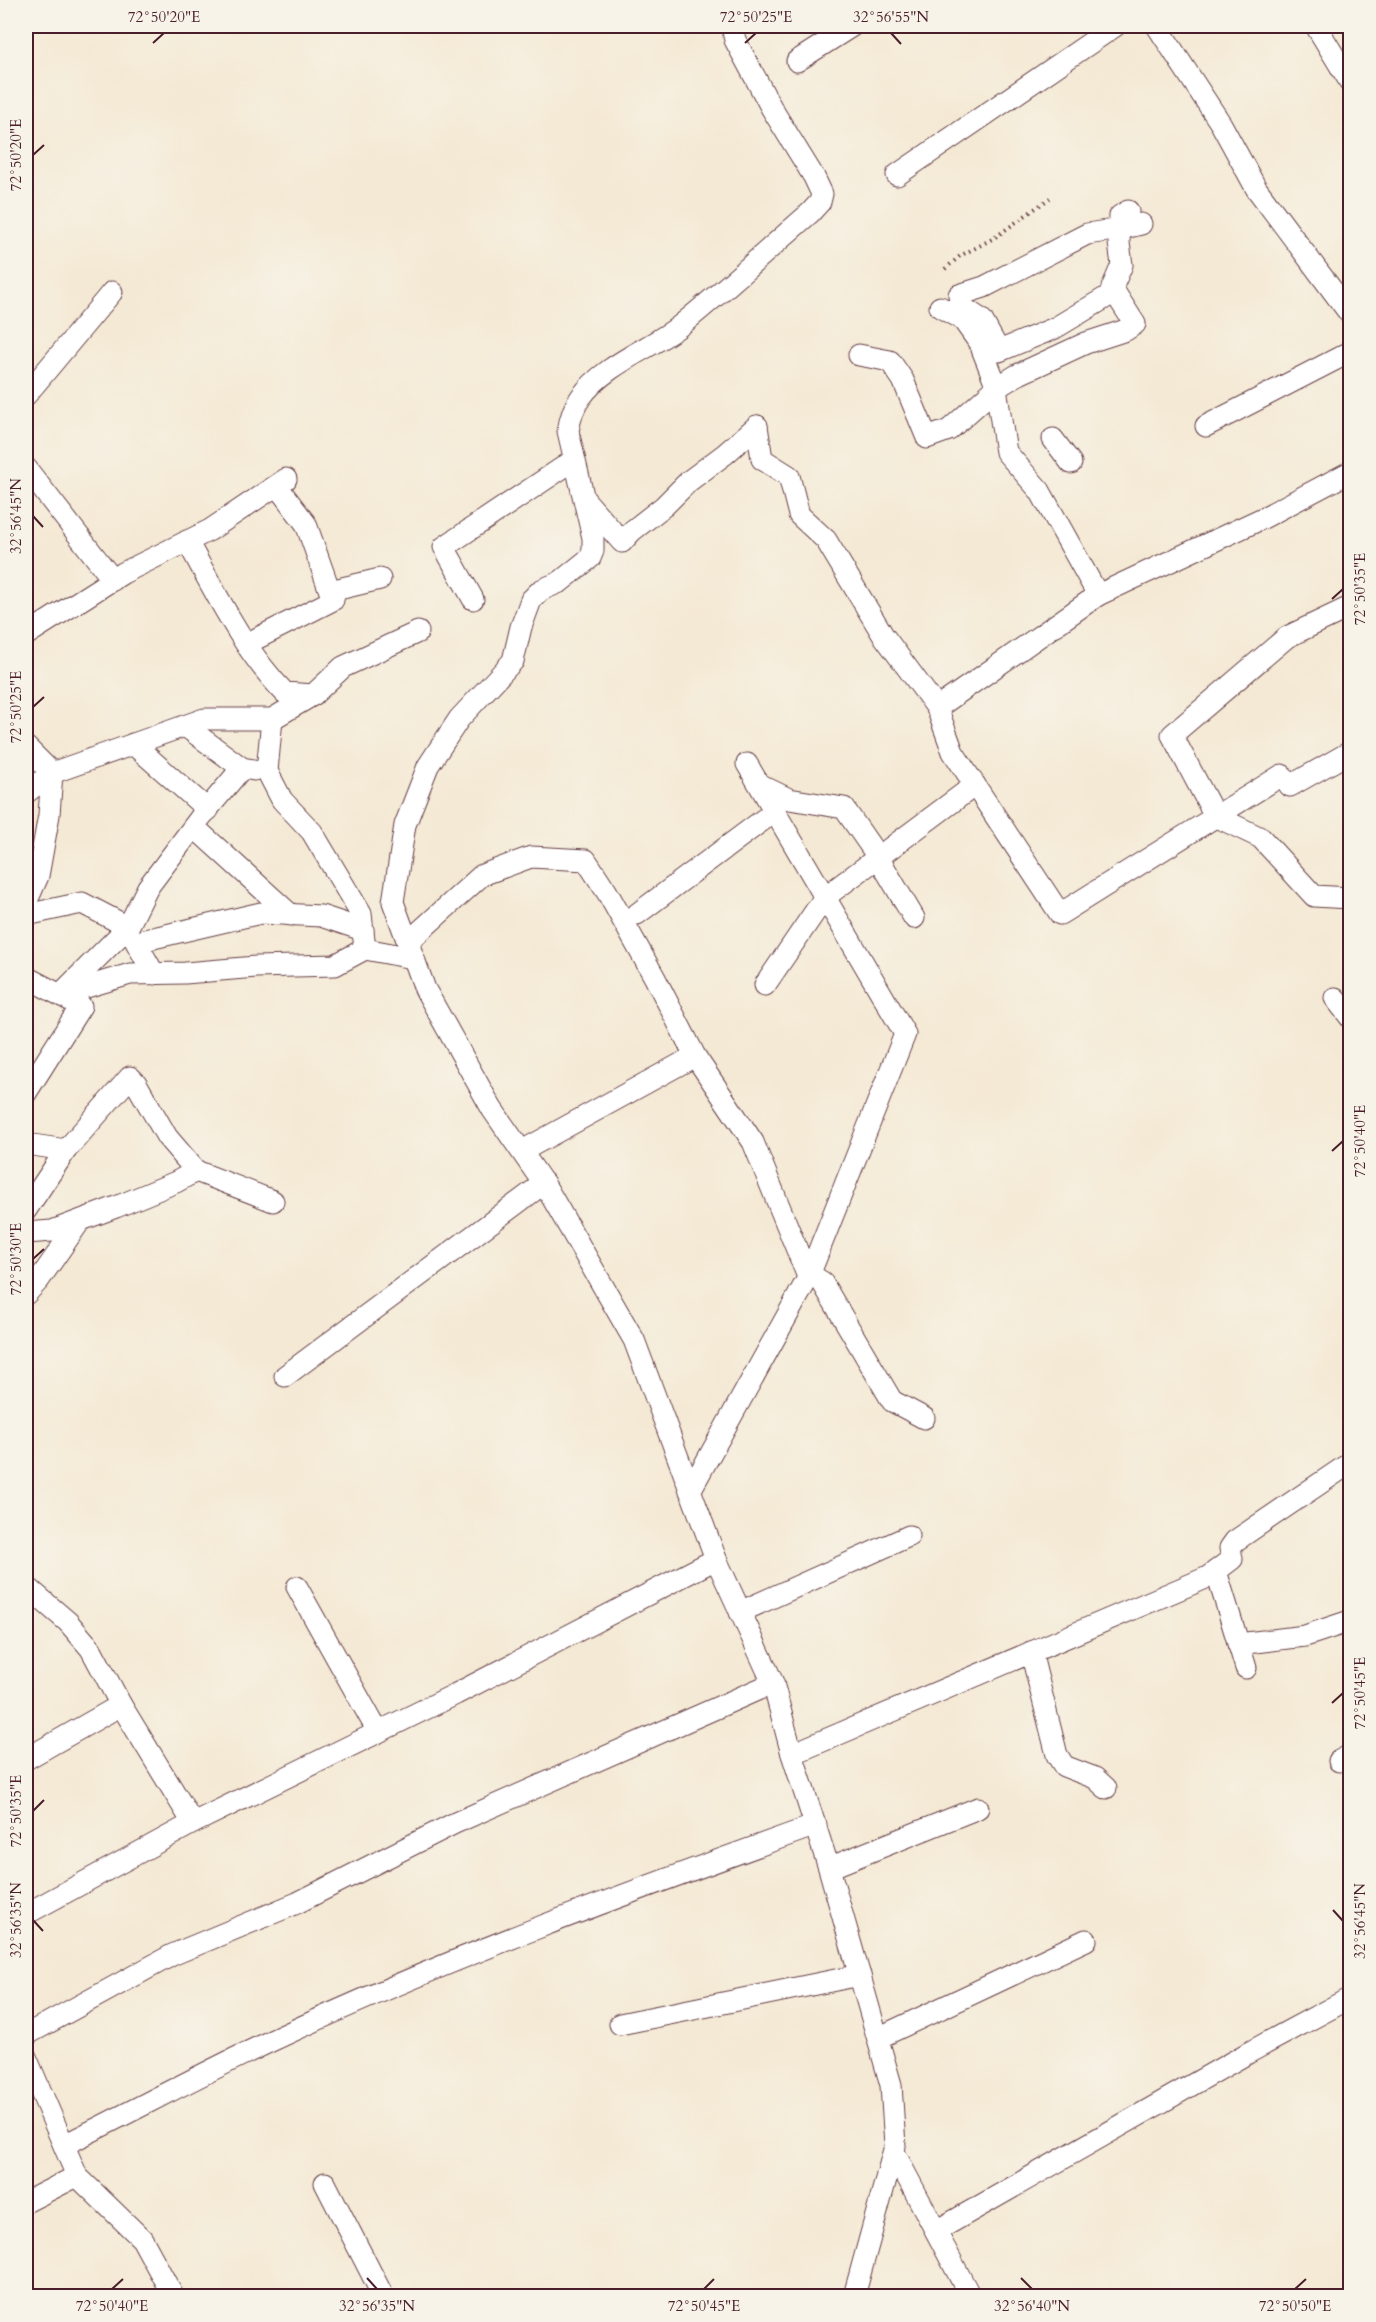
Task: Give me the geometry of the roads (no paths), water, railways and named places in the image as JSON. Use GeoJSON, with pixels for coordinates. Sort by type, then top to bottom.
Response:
{"type":"FeatureCollection","features":[{"type":"Feature","properties":{"kind":"street"},"geometry":{"type":"LineString","coordinates":[[732,26],[735,40],[772,109],[814,177],[822,194],[820,202],[681,325],[656,343],[615,365],[581,397],[570,418],[568,431],[593,538],[593,551],[590,558],[560,582],[541,590],[531,600],[521,627],[513,662],[459,719],[428,766],[405,825],[393,902],[425,989],[492,1109],[544,1183],[634,1340],[716,1559],[773,1683],[891,2085],[894,2152],[854,2296]]}},
{"type":"Feature","properties":{"kind":"street"},"geometry":{"type":"LineString","coordinates":[[797,61],[852,26]]}},
{"type":"Feature","properties":{"kind":"street"},"geometry":{"type":"LineString","coordinates":[[897,175],[1115,26]]}},
{"type":"Feature","properties":{"kind":"street"},"geometry":{"type":"LineString","coordinates":[[1157,26],[1221,124],[1256,188],[1350,314]]}},
{"type":"Feature","properties":{"kind":"street"},"geometry":{"type":"LineString","coordinates":[[1316,26],[1350,82]]}},
{"type":"Feature","properties":{"kind":"street"},"geometry":{"type":"LineString","coordinates":[[859,355],[890,362],[903,380],[927,438],[949,430],[996,388],[1017,375],[1086,343],[1126,330],[1135,324],[1112,288],[1122,265],[1130,221],[1087,234],[984,287],[951,300]]}},
{"type":"Feature","properties":{"kind":"street"},"geometry":{"type":"LineString","coordinates":[[27,387],[112,292]]}},
{"type":"Feature","properties":{"kind":"street"},"geometry":{"type":"LineString","coordinates":[[951,300],[982,320],[999,351],[1055,328],[1115,292]]}},
{"type":"Feature","properties":{"kind":"street"},"geometry":{"type":"LineString","coordinates":[[951,300],[980,344],[996,388],[1006,452],[1040,491],[1098,595]]}},
{"type":"Feature","properties":{"kind":"street"},"geometry":{"type":"LineString","coordinates":[[1206,426],[1350,352]]}},
{"type":"Feature","properties":{"kind":"street"},"geometry":{"type":"LineString","coordinates":[[584,499],[622,542],[690,481],[757,426],[762,459],[789,476],[799,515],[826,540],[883,635],[937,708],[953,752],[1060,914],[1282,775],[1290,786],[1350,752]]}},
{"type":"Feature","properties":{"kind":"street"},"geometry":{"type":"LineString","coordinates":[[1053,439],[1071,463]]}},
{"type":"Feature","properties":{"kind":"street"},"geometry":{"type":"LineString","coordinates":[[473,599],[444,547],[574,460]]}},
{"type":"Feature","properties":{"kind":"street"},"geometry":{"type":"LineString","coordinates":[[26,468],[113,580]]}},
{"type":"Feature","properties":{"kind":"street"},"geometry":{"type":"LineString","coordinates":[[937,708],[1098,595],[1263,518],[1350,472]]}},
{"type":"Feature","properties":{"kind":"street"},"geometry":{"type":"LineString","coordinates":[[27,628],[210,530],[282,483],[306,524],[333,600],[246,644]]}},
{"type":"Feature","properties":{"kind":"street"},"geometry":{"type":"LineString","coordinates":[[187,541],[246,644],[268,676],[285,693],[313,695]]}},
{"type":"Feature","properties":{"kind":"street"},"geometry":{"type":"LineString","coordinates":[[330,591],[380,579]]}},
{"type":"Feature","properties":{"kind":"street"},"geometry":{"type":"LineString","coordinates":[[1350,607],[1287,637],[1172,735],[1215,816],[1261,838],[1314,896],[1350,898]]}},
{"type":"Feature","properties":{"kind":"street"},"geometry":{"type":"LineString","coordinates":[[26,793],[52,773],[204,719],[272,719],[313,695],[343,668],[418,632]]}},
{"type":"Feature","properties":{"kind":"street"},"geometry":{"type":"LineString","coordinates":[[272,719],[267,771],[282,800],[312,832],[361,914],[364,940]]}},
{"type":"Feature","properties":{"kind":"street"},"geometry":{"type":"LineString","coordinates":[[185,726],[242,768],[267,771]]}},
{"type":"Feature","properties":{"kind":"street"},"geometry":{"type":"LineString","coordinates":[[133,744],[208,810]]}},
{"type":"Feature","properties":{"kind":"street"},"geometry":{"type":"LineString","coordinates":[[26,747],[52,773],[49,814],[38,876],[26,903]]}},
{"type":"Feature","properties":{"kind":"street"},"geometry":{"type":"LineString","coordinates":[[690,1491],[810,1274],[905,1034],[747,764]]}},
{"type":"Feature","properties":{"kind":"street"},"geometry":{"type":"LineString","coordinates":[[60,995],[128,927],[148,887],[242,768]]}},
{"type":"Feature","properties":{"kind":"street"},"geometry":{"type":"LineString","coordinates":[[760,785],[789,799],[844,808],[878,857],[914,918]]}},
{"type":"Feature","properties":{"kind":"street"},"geometry":{"type":"LineString","coordinates":[[765,985],[825,897],[975,785]]}},
{"type":"Feature","properties":{"kind":"street"},"geometry":{"type":"LineString","coordinates":[[637,914],[775,811]]}},
{"type":"Feature","properties":{"kind":"street"},"geometry":{"type":"LineString","coordinates":[[194,827],[291,915]]}},
{"type":"Feature","properties":{"kind":"street"},"geometry":{"type":"LineString","coordinates":[[411,950],[482,875],[531,857],[586,860],[607,892],[655,978],[695,1056],[753,1142],[806,1272],[822,1282],[892,1401],[924,1418]]}},
{"type":"Feature","properties":{"kind":"street"},"geometry":{"type":"LineString","coordinates":[[26,915],[82,903],[128,927]]}},
{"type":"Feature","properties":{"kind":"street"},"geometry":{"type":"LineString","coordinates":[[154,974],[136,942],[261,913],[321,916],[364,940],[411,950]]}},
{"type":"Feature","properties":{"kind":"street"},"geometry":{"type":"LineString","coordinates":[[60,995],[130,974],[335,965],[364,940]]}},
{"type":"Feature","properties":{"kind":"street"},"geometry":{"type":"LineString","coordinates":[[26,977],[81,1006],[26,1093]]}},
{"type":"Feature","properties":{"kind":"street"},"geometry":{"type":"LineString","coordinates":[[1335,998],[1350,1017]]}},
{"type":"Feature","properties":{"kind":"street"},"geometry":{"type":"LineString","coordinates":[[522,1151],[695,1056]]}},
{"type":"Feature","properties":{"kind":"street"},"geometry":{"type":"LineString","coordinates":[[26,1210],[66,1150],[130,1077],[136,1083],[167,1137],[196,1171],[273,1201]]}},
{"type":"Feature","properties":{"kind":"street"},"geometry":{"type":"LineString","coordinates":[[26,1144],[66,1150]]}},
{"type":"Feature","properties":{"kind":"street"},"geometry":{"type":"LineString","coordinates":[[26,1233],[52,1231],[80,1221],[196,1171]]}},
{"type":"Feature","properties":{"kind":"street"},"geometry":{"type":"LineString","coordinates":[[285,1376],[544,1183]]}},
{"type":"Feature","properties":{"kind":"street"},"geometry":{"type":"LineString","coordinates":[[26,1294],[39,1280],[80,1221]]}},
{"type":"Feature","properties":{"kind":"street"},"geometry":{"type":"LineString","coordinates":[[792,1754],[1216,1571],[1232,1559],[1230,1548],[1235,1541],[1350,1463]]}},
{"type":"Feature","properties":{"kind":"street"},"geometry":{"type":"LineString","coordinates":[[740,1612],[909,1536]]}},
{"type":"Feature","properties":{"kind":"street"},"geometry":{"type":"LineString","coordinates":[[26,1914],[193,1823],[456,1694],[716,1559]]}},
{"type":"Feature","properties":{"kind":"street"},"geometry":{"type":"LineString","coordinates":[[1216,1571],[1246,1668]]}},
{"type":"Feature","properties":{"kind":"street"},"geometry":{"type":"LineString","coordinates":[[26,1586],[68,1622],[91,1649],[121,1705],[193,1823]]}},
{"type":"Feature","properties":{"kind":"street"},"geometry":{"type":"LineString","coordinates":[[297,1587],[378,1732]]}},
{"type":"Feature","properties":{"kind":"street"},"geometry":{"type":"LineString","coordinates":[[1238,1644],[1305,1636],[1350,1621]]}},
{"type":"Feature","properties":{"kind":"street"},"geometry":{"type":"LineString","coordinates":[[1031,1652],[1057,1755],[1064,1766],[1095,1778],[1106,1788]]}},
{"type":"Feature","properties":{"kind":"street"},"geometry":{"type":"LineString","coordinates":[[26,2035],[172,1955],[297,1903],[455,1823],[773,1683]]}},
{"type":"Feature","properties":{"kind":"street"},"geometry":{"type":"LineString","coordinates":[[26,1759],[121,1705]]}},
{"type":"Feature","properties":{"kind":"street"},"geometry":{"type":"LineString","coordinates":[[829,1868],[978,1808]]}},
{"type":"Feature","properties":{"kind":"street"},"geometry":{"type":"LineString","coordinates":[[64,2145],[270,2042],[423,1974],[629,1892],[816,1825]]}},
{"type":"Feature","properties":{"kind":"street"},"geometry":{"type":"LineString","coordinates":[[878,2038],[1086,1940]]}},
{"type":"Feature","properties":{"kind":"street"},"geometry":{"type":"LineString","coordinates":[[620,2024],[860,1975]]}},
{"type":"Feature","properties":{"kind":"street"},"geometry":{"type":"LineString","coordinates":[[936,2231],[1248,2053],[1350,1998]]}},
{"type":"Feature","properties":{"kind":"street"},"geometry":{"type":"LineString","coordinates":[[26,2057],[77,2176],[142,2239],[173,2296]]}},
{"type":"Feature","properties":{"kind":"street"},"geometry":{"type":"LineString","coordinates":[[894,2152],[970,2296]]}},
{"type":"Feature","properties":{"kind":"street"},"geometry":{"type":"LineString","coordinates":[[26,2202],[77,2176]]}},
{"type":"Feature","properties":{"kind":"street"},"geometry":{"type":"LineString","coordinates":[[325,2183],[383,2296]]}}]}
